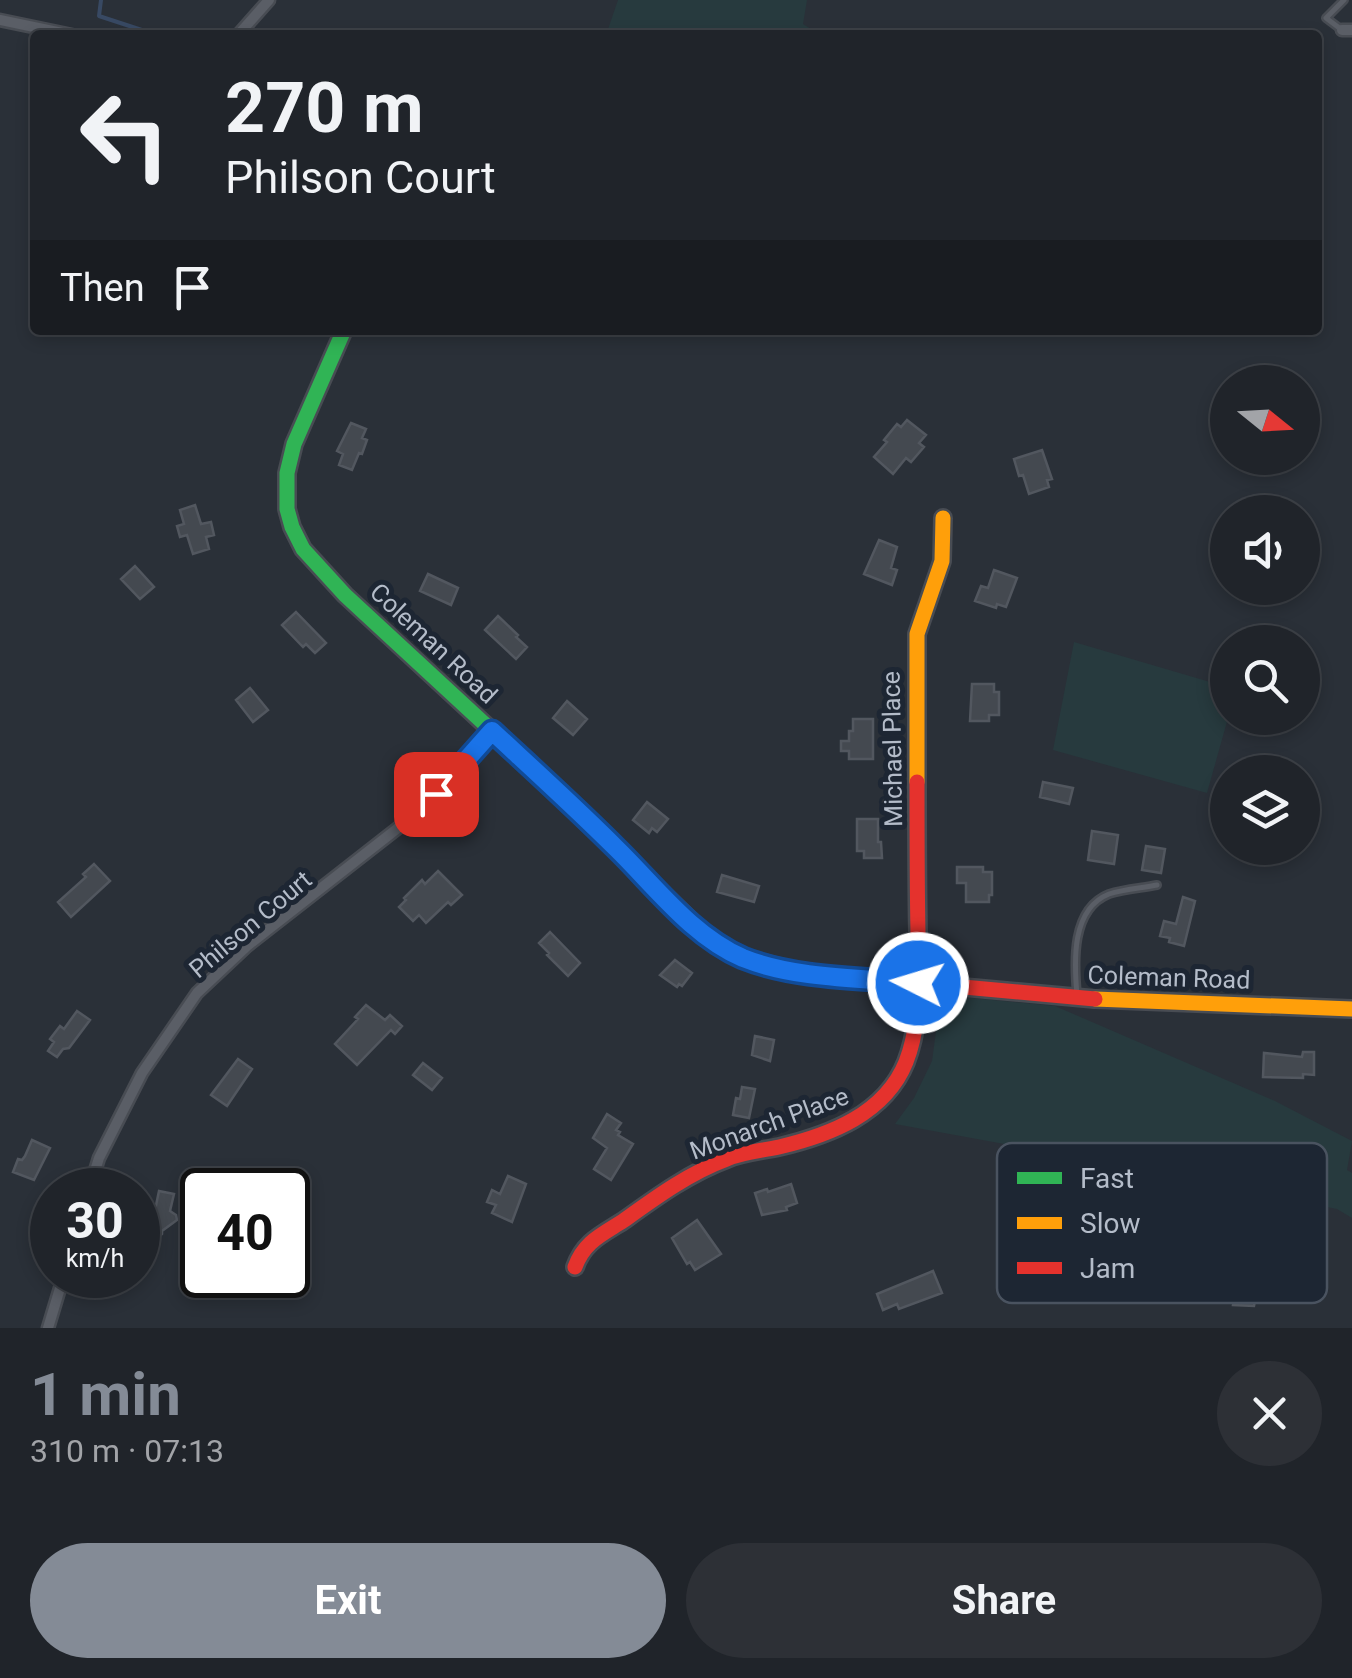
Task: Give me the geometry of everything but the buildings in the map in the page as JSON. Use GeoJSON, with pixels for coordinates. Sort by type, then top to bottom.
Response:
{"type":"FeatureCollection","features":[{"type":"Feature","properties":{"kind":"street"},"geometry":{"type":"LineString","coordinates":[[242,30],[269,0]]}},
{"type":"Feature","properties":{"kind":"street"},"geometry":{"type":"LineString","coordinates":[[0,20],[48,30]]}},
{"type":"Feature","properties":{"kind":"street","name":"Coleman Road"},"geometry":{"type":"LineString","coordinates":[[342,335],[291,454],[286,494],[292,527],[309,557],[345,596],[594,826],[692,924],[725,948],[759,963],[800,972],[1077,998],[1352,1009]]}},
{"type":"Feature","properties":{"kind":"street","name":"Michael Place"},"geometry":{"type":"LineString","coordinates":[[918,983],[916,651],[917,634],[942,561],[943,518]]}},
{"type":"Feature","properties":{"kind":"street","name":"Philson Court"},"geometry":{"type":"LineString","coordinates":[[96,1168],[142,1073],[197,994],[247,946],[436,794],[492,731]]}},
{"type":"Feature","properties":{"kind":"street","name":"Monarch Place"},"geometry":{"type":"LineString","coordinates":[[575,1267],[582,1251],[596,1239],[694,1174],[730,1157],[785,1145],[848,1125],[867,1114],[903,1070],[913,1040],[918,983]]}},
{"type":"Feature","properties":{"kind":"street"},"geometry":{"type":"LineString","coordinates":[[48,1328],[57,1298]]}},
{"type":"Feature","properties":{"kind":"lane"},"geometry":{"type":"LineString","coordinates":[[1344,0],[1326,18],[1347,30]]}},
{"type":"Feature","properties":{"kind":"lane"},"geometry":{"type":"LineString","coordinates":[[1077,998],[1075,946],[1085,916],[1107,894],[1157,885]]}},
{"type":"Feature","properties":{"kind":"green space"},"geometry":{"type":"Polygon","coordinates":[[[618,0],[807,0],[803,24],[812,30],[608,30],[618,0]]]}},
{"type":"Feature","properties":{"kind":"green space"},"geometry":{"type":"Polygon","coordinates":[[[1074,642],[1210,682],[1210,735],[1223,735],[1218,755],[1210,755],[1207,793],[1053,750],[1074,642]]]}},
{"type":"Feature","properties":{"kind":"green space"},"geometry":{"type":"Polygon","coordinates":[[[941,995],[1055,1006],[1275,1101],[1352,1141],[1347,1170],[1352,1173],[1352,1218],[1327,1207],[1327,1143],[999,1143],[895,1124],[914,1098],[932,1061],[941,995]]]}},
{"type":"Feature","properties":{"kind":"waterway"},"geometry":{"type":"LineString","coordinates":[[101,0],[99,16],[142,30]]}},
{"type":"Feature","properties":{"kind":"traffic: fast"},"geometry":{"type":"LineString","coordinates":[[342,335],[294,444],[287,473],[287,509],[292,527],[303,549],[345,595],[544,779]]}},
{"type":"Feature","properties":{"kind":"traffic: slow"},"geometry":{"type":"LineString","coordinates":[[917,782],[917,634],[942,561],[943,518]]}},
{"type":"Feature","properties":{"kind":"traffic: slow"},"geometry":{"type":"LineString","coordinates":[[1095,999],[1352,1009]]}},
{"type":"Feature","properties":{"kind":"traffic: jam"},"geometry":{"type":"LineString","coordinates":[[544,779],[710,939],[743,958],[800,972],[1095,999]]}},
{"type":"Feature","properties":{"kind":"traffic: jam"},"geometry":{"type":"LineString","coordinates":[[575,1267],[594,1240],[686,1179],[733,1157],[836,1129],[870,1109],[897,1080],[915,1031],[918,999],[917,782]]}},
{"type":"Feature","properties":{"kind":"route"},"geometry":{"type":"LineString","coordinates":[[436,794],[492,731],[692,924],[725,948],[775,968],[918,983]]}}]}
